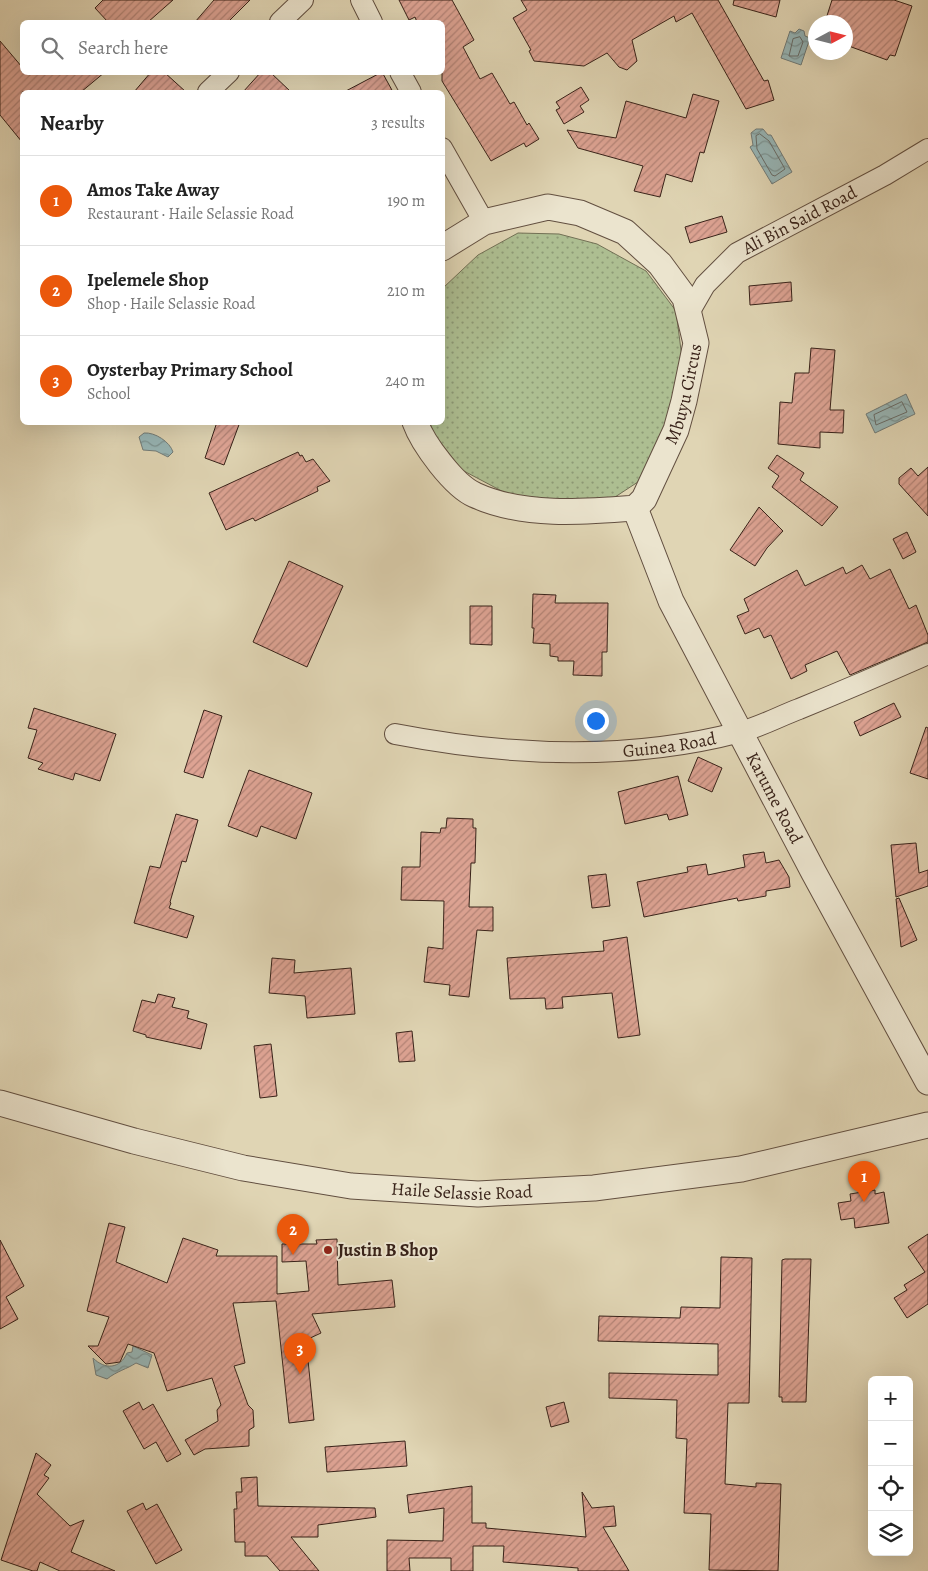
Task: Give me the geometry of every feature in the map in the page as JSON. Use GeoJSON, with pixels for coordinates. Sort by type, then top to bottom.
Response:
{"type":"FeatureCollection","features":[{"type":"Feature","properties":{"kind":"street"},"geometry":{"type":"LineString","coordinates":[[282,20],[304,0]]}},
{"type":"Feature","properties":{"kind":"street"},"geometry":{"type":"LineString","coordinates":[[361,0],[371,20]]}},
{"type":"Feature","properties":{"kind":"street"},"geometry":{"type":"LineString","coordinates":[[210,90],[226,75]]}},
{"type":"Feature","properties":{"kind":"street"},"geometry":{"type":"LineString","coordinates":[[402,75],[410,90]]}},
{"type":"Feature","properties":{"kind":"street","name":"Ali Bin Said Road"},"geometry":{"type":"LineString","coordinates":[[690,311],[705,285],[737,253],[885,175],[928,149]]}},
{"type":"Feature","properties":{"kind":"street"},"geometry":{"type":"LineString","coordinates":[[445,153],[484,222]]}},
{"type":"Feature","properties":{"kind":"street","name":"Mbuyu Circus"},"geometry":{"type":"LineString","coordinates":[[445,246],[484,222],[548,207],[580,214],[625,232],[660,264],[685,298],[690,311],[696,343],[676,430],[644,499],[635,508]]}},
{"type":"Feature","properties":{"kind":"street"},"geometry":{"type":"LineString","coordinates":[[417,425],[439,464],[474,495],[519,509],[606,511],[635,508]]}},
{"type":"Feature","properties":{"kind":"street","name":"Karume Road"},"geometry":{"type":"LineString","coordinates":[[635,508],[671,601],[742,732],[814,873],[928,1082]]}},
{"type":"Feature","properties":{"kind":"street","name":"Guinea Road"},"geometry":{"type":"LineString","coordinates":[[395,734],[451,745],[567,754],[639,750],[695,742],[742,732],[870,680],[928,654]]}},
{"type":"Feature","properties":{"kind":"street","name":"Haile Selassie Road"},"geometry":{"type":"LineString","coordinates":[[0,1103],[134,1141],[243,1168],[351,1186],[478,1194],[594,1188],[741,1169],[928,1125]]}},
{"type":"Feature","properties":{"kind":"green space"},"geometry":{"type":"Polygon","coordinates":[[[518,233],[559,234],[597,244],[646,271],[676,311],[682,358],[672,413],[644,478],[612,499],[564,502],[513,497],[462,470],[434,434],[431,425],[445,425],[445,286],[478,255],[518,233]]]}},
{"type":"Feature","properties":{"kind":"water"},"geometry":{"type":"Polygon","coordinates":[[[799,29],[804,31],[805,36],[808,37],[808,44],[801,65],[781,58],[790,31],[795,33],[799,29]]]}},
{"type":"Feature","properties":{"kind":"water"},"geometry":{"type":"Polygon","coordinates":[[[756,129],[763,129],[768,135],[771,135],[792,172],[772,184],[750,147],[753,145],[751,133],[756,129]]]}},
{"type":"Feature","properties":{"kind":"water"},"geometry":{"type":"Polygon","coordinates":[[[906,394],[915,414],[875,433],[866,414],[906,394]]]}},
{"type":"Feature","properties":{"kind":"water"},"geometry":{"type":"Polygon","coordinates":[[[144,433],[162,438],[173,452],[168,457],[156,451],[143,450],[139,437],[144,433]]]}},
{"type":"Feature","properties":{"kind":"water"},"geometry":{"type":"Polygon","coordinates":[[[133,1346],[152,1355],[148,1368],[136,1363],[107,1379],[96,1375],[93,1358],[102,1365],[116,1365],[127,1353],[132,1352],[133,1346]]]}},
{"type":"Feature","properties":{"kind":"building"},"geometry":{"type":"Polygon","coordinates":[[[103,0],[173,0],[150,20],[106,20],[95,8],[103,0]]]}},
{"type":"Feature","properties":{"kind":"building"},"geometry":{"type":"Polygon","coordinates":[[[214,0],[250,0],[230,20],[197,20],[214,0]]]}},
{"type":"Feature","properties":{"kind":"building"},"geometry":{"type":"Polygon","coordinates":[[[399,0],[452,0],[474,40],[463,47],[480,79],[492,73],[510,104],[514,102],[527,125],[529,123],[539,139],[526,147],[524,143],[491,161],[442,81],[442,75],[445,75],[445,20],[416,20],[415,17],[409,20],[399,0]]]}},
{"type":"Feature","properties":{"kind":"building"},"geometry":{"type":"Polygon","coordinates":[[[521,0],[718,0],[764,81],[768,80],[774,100],[746,109],[692,13],[676,22],[674,16],[632,40],[637,61],[627,70],[619,67],[607,53],[584,66],[534,61],[529,51],[531,50],[513,18],[527,10],[521,0]]]}},
{"type":"Feature","properties":{"kind":"building"},"geometry":{"type":"Polygon","coordinates":[[[734,0],[780,0],[776,17],[733,5],[734,0]]]}},
{"type":"Feature","properties":{"kind":"building"},"geometry":{"type":"Polygon","coordinates":[[[832,0],[894,0],[912,6],[895,56],[890,55],[887,60],[853,48],[853,15],[827,15],[832,0]]]}},
{"type":"Feature","properties":{"kind":"building"},"geometry":{"type":"Polygon","coordinates":[[[0,41],[20,65],[20,75],[101,75],[83,90],[20,90],[20,140],[0,115],[0,41]]]}},
{"type":"Feature","properties":{"kind":"building"},"geometry":{"type":"Polygon","coordinates":[[[148,75],[167,75],[184,90],[136,90],[148,75]]]}},
{"type":"Feature","properties":{"kind":"building"},"geometry":{"type":"Polygon","coordinates":[[[258,75],[273,75],[289,90],[245,90],[258,75]]]}},
{"type":"Feature","properties":{"kind":"building"},"geometry":{"type":"Polygon","coordinates":[[[376,75],[384,75],[392,90],[348,90],[376,75]]]}},
{"type":"Feature","properties":{"kind":"building"},"geometry":{"type":"Polygon","coordinates":[[[581,87],[589,100],[580,106],[584,112],[564,124],[556,110],[560,108],[556,102],[581,87]]]}},
{"type":"Feature","properties":{"kind":"building"},"geometry":{"type":"Polygon","coordinates":[[[693,94],[719,101],[704,153],[700,152],[692,182],[666,174],[660,197],[634,191],[643,166],[578,148],[567,130],[616,138],[626,101],[686,118],[693,94]]]}},
{"type":"Feature","properties":{"kind":"building"},"geometry":{"type":"Polygon","coordinates":[[[722,216],[727,232],[690,243],[685,227],[722,216]]]}},
{"type":"Feature","properties":{"kind":"building"},"geometry":{"type":"Polygon","coordinates":[[[791,282],[792,301],[750,305],[749,286],[791,282]]]}},
{"type":"Feature","properties":{"kind":"building"},"geometry":{"type":"Polygon","coordinates":[[[811,348],[835,350],[830,410],[844,410],[843,433],[820,432],[820,448],[778,444],[780,402],[792,403],[795,373],[809,373],[811,348]]]}},
{"type":"Feature","properties":{"kind":"building"},"geometry":{"type":"Polygon","coordinates":[[[216,425],[239,425],[224,465],[205,458],[216,425]]]}},
{"type":"Feature","properties":{"kind":"building"},"geometry":{"type":"Polygon","coordinates":[[[298,452],[306,462],[313,459],[330,481],[317,487],[318,491],[255,521],[253,518],[226,530],[209,493],[298,452]]]}},
{"type":"Feature","properties":{"kind":"building"},"geometry":{"type":"Polygon","coordinates":[[[777,455],[804,473],[800,480],[838,507],[822,526],[772,487],[779,476],[768,468],[777,455]]]}},
{"type":"Feature","properties":{"kind":"building"},"geometry":{"type":"Polygon","coordinates":[[[928,467],[928,516],[899,484],[899,478],[911,468],[918,476],[928,467]]]}},
{"type":"Feature","properties":{"kind":"building"},"geometry":{"type":"Polygon","coordinates":[[[759,507],[783,531],[767,548],[755,566],[730,550],[759,507]]]}},
{"type":"Feature","properties":{"kind":"building"},"geometry":{"type":"Polygon","coordinates":[[[907,532],[916,552],[903,559],[893,539],[907,532]]]}},
{"type":"Feature","properties":{"kind":"building"},"geometry":{"type":"Polygon","coordinates":[[[289,561],[343,586],[307,667],[253,642],[289,561]]]}},
{"type":"Feature","properties":{"kind":"building"},"geometry":{"type":"Polygon","coordinates":[[[862,565],[870,579],[890,569],[909,609],[916,605],[928,635],[928,642],[850,675],[837,651],[805,665],[807,671],[791,679],[771,635],[764,638],[759,628],[745,634],[737,616],[749,611],[744,599],[797,570],[805,586],[843,567],[846,574],[862,565]]]}},
{"type":"Feature","properties":{"kind":"building"},"geometry":{"type":"Polygon","coordinates":[[[533,594],[556,595],[555,603],[608,603],[607,652],[602,652],[602,676],[573,675],[574,661],[558,661],[558,657],[550,656],[550,644],[533,643],[533,594]]]}},
{"type":"Feature","properties":{"kind":"building"},"geometry":{"type":"Polygon","coordinates":[[[470,606],[492,606],[492,645],[470,644],[470,606]]]}},
{"type":"Feature","properties":{"kind":"building"},"geometry":{"type":"Polygon","coordinates":[[[894,703],[901,717],[860,736],[854,722],[894,703]]]}},
{"type":"Feature","properties":{"kind":"building"},"geometry":{"type":"Polygon","coordinates":[[[34,708],[116,734],[100,781],[75,773],[73,780],[38,769],[43,763],[28,758],[37,730],[28,728],[34,708]]]}},
{"type":"Feature","properties":{"kind":"building"},"geometry":{"type":"Polygon","coordinates":[[[204,710],[222,716],[203,778],[184,772],[204,710]]]}},
{"type":"Feature","properties":{"kind":"building"},"geometry":{"type":"Polygon","coordinates":[[[926,727],[928,728],[928,779],[910,773],[926,727]]]}},
{"type":"Feature","properties":{"kind":"building"},"geometry":{"type":"Polygon","coordinates":[[[698,757],[722,768],[712,792],[688,781],[698,757]]]}},
{"type":"Feature","properties":{"kind":"building"},"geometry":{"type":"Polygon","coordinates":[[[249,770],[312,793],[296,839],[261,826],[257,837],[228,826],[249,770]]]}},
{"type":"Feature","properties":{"kind":"building"},"geometry":{"type":"Polygon","coordinates":[[[678,776],[688,815],[669,820],[667,814],[625,824],[618,792],[678,776]]]}},
{"type":"Feature","properties":{"kind":"building"},"geometry":{"type":"Polygon","coordinates":[[[176,814],[198,820],[186,862],[182,861],[169,908],[194,916],[187,938],[134,923],[150,866],[160,868],[176,814]]]}},
{"type":"Feature","properties":{"kind":"building"},"geometry":{"type":"Polygon","coordinates":[[[447,818],[473,819],[473,828],[476,828],[475,863],[471,863],[469,907],[493,907],[493,931],[477,930],[469,997],[449,995],[450,985],[424,982],[428,947],[443,949],[444,901],[401,900],[402,867],[420,867],[421,832],[440,833],[441,828],[446,828],[447,818]]]}},
{"type":"Feature","properties":{"kind":"building"},"geometry":{"type":"Polygon","coordinates":[[[916,843],[919,873],[928,870],[928,886],[896,897],[891,845],[916,843]]]}},
{"type":"Feature","properties":{"kind":"building"},"geometry":{"type":"Polygon","coordinates":[[[764,852],[766,863],[779,860],[789,877],[790,887],[766,891],[766,896],[738,901],[737,898],[644,917],[637,882],[688,872],[687,867],[706,864],[708,875],[745,867],[743,855],[764,852]]]}},
{"type":"Feature","properties":{"kind":"building"},"geometry":{"type":"Polygon","coordinates":[[[606,874],[610,906],[592,908],[588,876],[606,874]]]}},
{"type":"Feature","properties":{"kind":"building"},"geometry":{"type":"Polygon","coordinates":[[[899,898],[917,940],[901,947],[896,899],[899,898]]]}},
{"type":"Feature","properties":{"kind":"building"},"geometry":{"type":"Polygon","coordinates":[[[627,937],[640,1035],[618,1038],[612,993],[562,997],[563,1008],[546,1009],[545,998],[510,999],[507,958],[604,951],[603,941],[627,937]]]}},
{"type":"Feature","properties":{"kind":"building"},"geometry":{"type":"Polygon","coordinates":[[[272,958],[295,960],[294,973],[351,968],[355,1014],[307,1018],[305,996],[269,993],[272,958]]]}},
{"type":"Feature","properties":{"kind":"building"},"geometry":{"type":"Polygon","coordinates":[[[158,994],[175,998],[172,1007],[189,1011],[187,1018],[207,1024],[201,1049],[146,1037],[146,1035],[133,1031],[142,1000],[155,1003],[158,994]]]}},
{"type":"Feature","properties":{"kind":"building"},"geometry":{"type":"Polygon","coordinates":[[[412,1031],[415,1061],[399,1062],[396,1033],[412,1031]]]}},
{"type":"Feature","properties":{"kind":"building"},"geometry":{"type":"Polygon","coordinates":[[[271,1044],[277,1096],[260,1098],[254,1046],[271,1044]]]}},
{"type":"Feature","properties":{"kind":"building"},"geometry":{"type":"Polygon","coordinates":[[[875,1190],[875,1194],[884,1192],[889,1223],[855,1228],[854,1218],[841,1220],[838,1203],[851,1201],[850,1194],[875,1190]]]}},
{"type":"Feature","properties":{"kind":"building"},"geometry":{"type":"Polygon","coordinates":[[[109,1223],[125,1227],[116,1262],[167,1283],[183,1238],[218,1250],[216,1256],[277,1256],[277,1294],[309,1291],[306,1261],[282,1262],[282,1244],[317,1244],[316,1240],[337,1239],[338,1285],[392,1280],[395,1307],[312,1314],[321,1333],[306,1340],[314,1420],[289,1423],[276,1301],[233,1303],[245,1363],[234,1366],[248,1405],[253,1410],[254,1427],[249,1430],[249,1446],[205,1449],[194,1455],[185,1440],[218,1421],[217,1410],[221,1405],[212,1378],[167,1391],[154,1353],[128,1344],[120,1362],[106,1364],[88,1346],[98,1346],[109,1317],[87,1311],[109,1223]]]}},
{"type":"Feature","properties":{"kind":"building"},"geometry":{"type":"Polygon","coordinates":[[[928,1234],[928,1304],[907,1318],[894,1298],[907,1290],[904,1285],[925,1272],[908,1247],[928,1234]]]}},
{"type":"Feature","properties":{"kind":"building"},"geometry":{"type":"Polygon","coordinates":[[[0,1240],[24,1286],[6,1297],[18,1319],[0,1329],[0,1240]]]}},
{"type":"Feature","properties":{"kind":"building"},"geometry":{"type":"Polygon","coordinates":[[[721,1257],[752,1258],[749,1403],[728,1403],[725,1484],[756,1487],[756,1483],[781,1484],[778,1571],[709,1570],[711,1514],[684,1513],[687,1439],[676,1438],[677,1400],[609,1398],[609,1373],[718,1375],[718,1344],[598,1341],[599,1316],[680,1318],[681,1307],[720,1308],[721,1257]]]}},
{"type":"Feature","properties":{"kind":"building"},"geometry":{"type":"Polygon","coordinates":[[[811,1259],[806,1402],[782,1402],[782,1397],[779,1397],[782,1260],[811,1259]]]}},
{"type":"Feature","properties":{"kind":"building"},"geometry":{"type":"Polygon","coordinates":[[[139,1402],[143,1410],[153,1404],[181,1454],[167,1462],[156,1442],[144,1449],[123,1411],[139,1402]]]}},
{"type":"Feature","properties":{"kind":"building"},"geometry":{"type":"Polygon","coordinates":[[[564,1402],[569,1422],[551,1427],[546,1407],[564,1402]]]}},
{"type":"Feature","properties":{"kind":"building"},"geometry":{"type":"Polygon","coordinates":[[[405,1441],[407,1466],[327,1472],[325,1447],[405,1441]]]}},
{"type":"Feature","properties":{"kind":"building"},"geometry":{"type":"Polygon","coordinates":[[[36,1453],[51,1465],[44,1475],[49,1478],[37,1494],[70,1526],[84,1520],[71,1552],[115,1571],[60,1571],[40,1562],[37,1571],[33,1571],[1,1560],[36,1453]]]}},
{"type":"Feature","properties":{"kind":"building"},"geometry":{"type":"Polygon","coordinates":[[[257,1477],[258,1506],[375,1508],[376,1517],[318,1525],[318,1537],[291,1537],[319,1571],[280,1571],[267,1556],[245,1556],[245,1542],[235,1542],[234,1509],[237,1509],[236,1492],[242,1492],[241,1478],[257,1477]]]}},
{"type":"Feature","properties":{"kind":"building"},"geometry":{"type":"Polygon","coordinates":[[[472,1486],[472,1523],[486,1523],[486,1528],[586,1537],[582,1492],[592,1508],[614,1506],[616,1526],[603,1527],[629,1571],[578,1571],[578,1568],[503,1562],[504,1546],[473,1546],[473,1571],[451,1571],[451,1558],[409,1558],[410,1571],[387,1571],[387,1540],[443,1541],[444,1508],[409,1513],[407,1495],[472,1486]]]}},
{"type":"Feature","properties":{"kind":"building"},"geometry":{"type":"Polygon","coordinates":[[[143,1503],[146,1510],[157,1504],[182,1550],[156,1564],[127,1511],[143,1503]]]}},
{"type":"Feature","properties":{"kind":"place","name":"Amos Take Away"},"geometry":{"type":"Point","coordinates":[864,1202]}},
{"type":"Feature","properties":{"kind":"place","name":"Justin B Shop"},"geometry":{"type":"Point","coordinates":[328,1250]}},
{"type":"Feature","properties":{"kind":"place","name":"Ipelemele Shop"},"geometry":{"type":"Point","coordinates":[293,1255]}},
{"type":"Feature","properties":{"kind":"place","name":"Oysterbay Primary School"},"geometry":{"type":"Point","coordinates":[300,1374]}}]}
